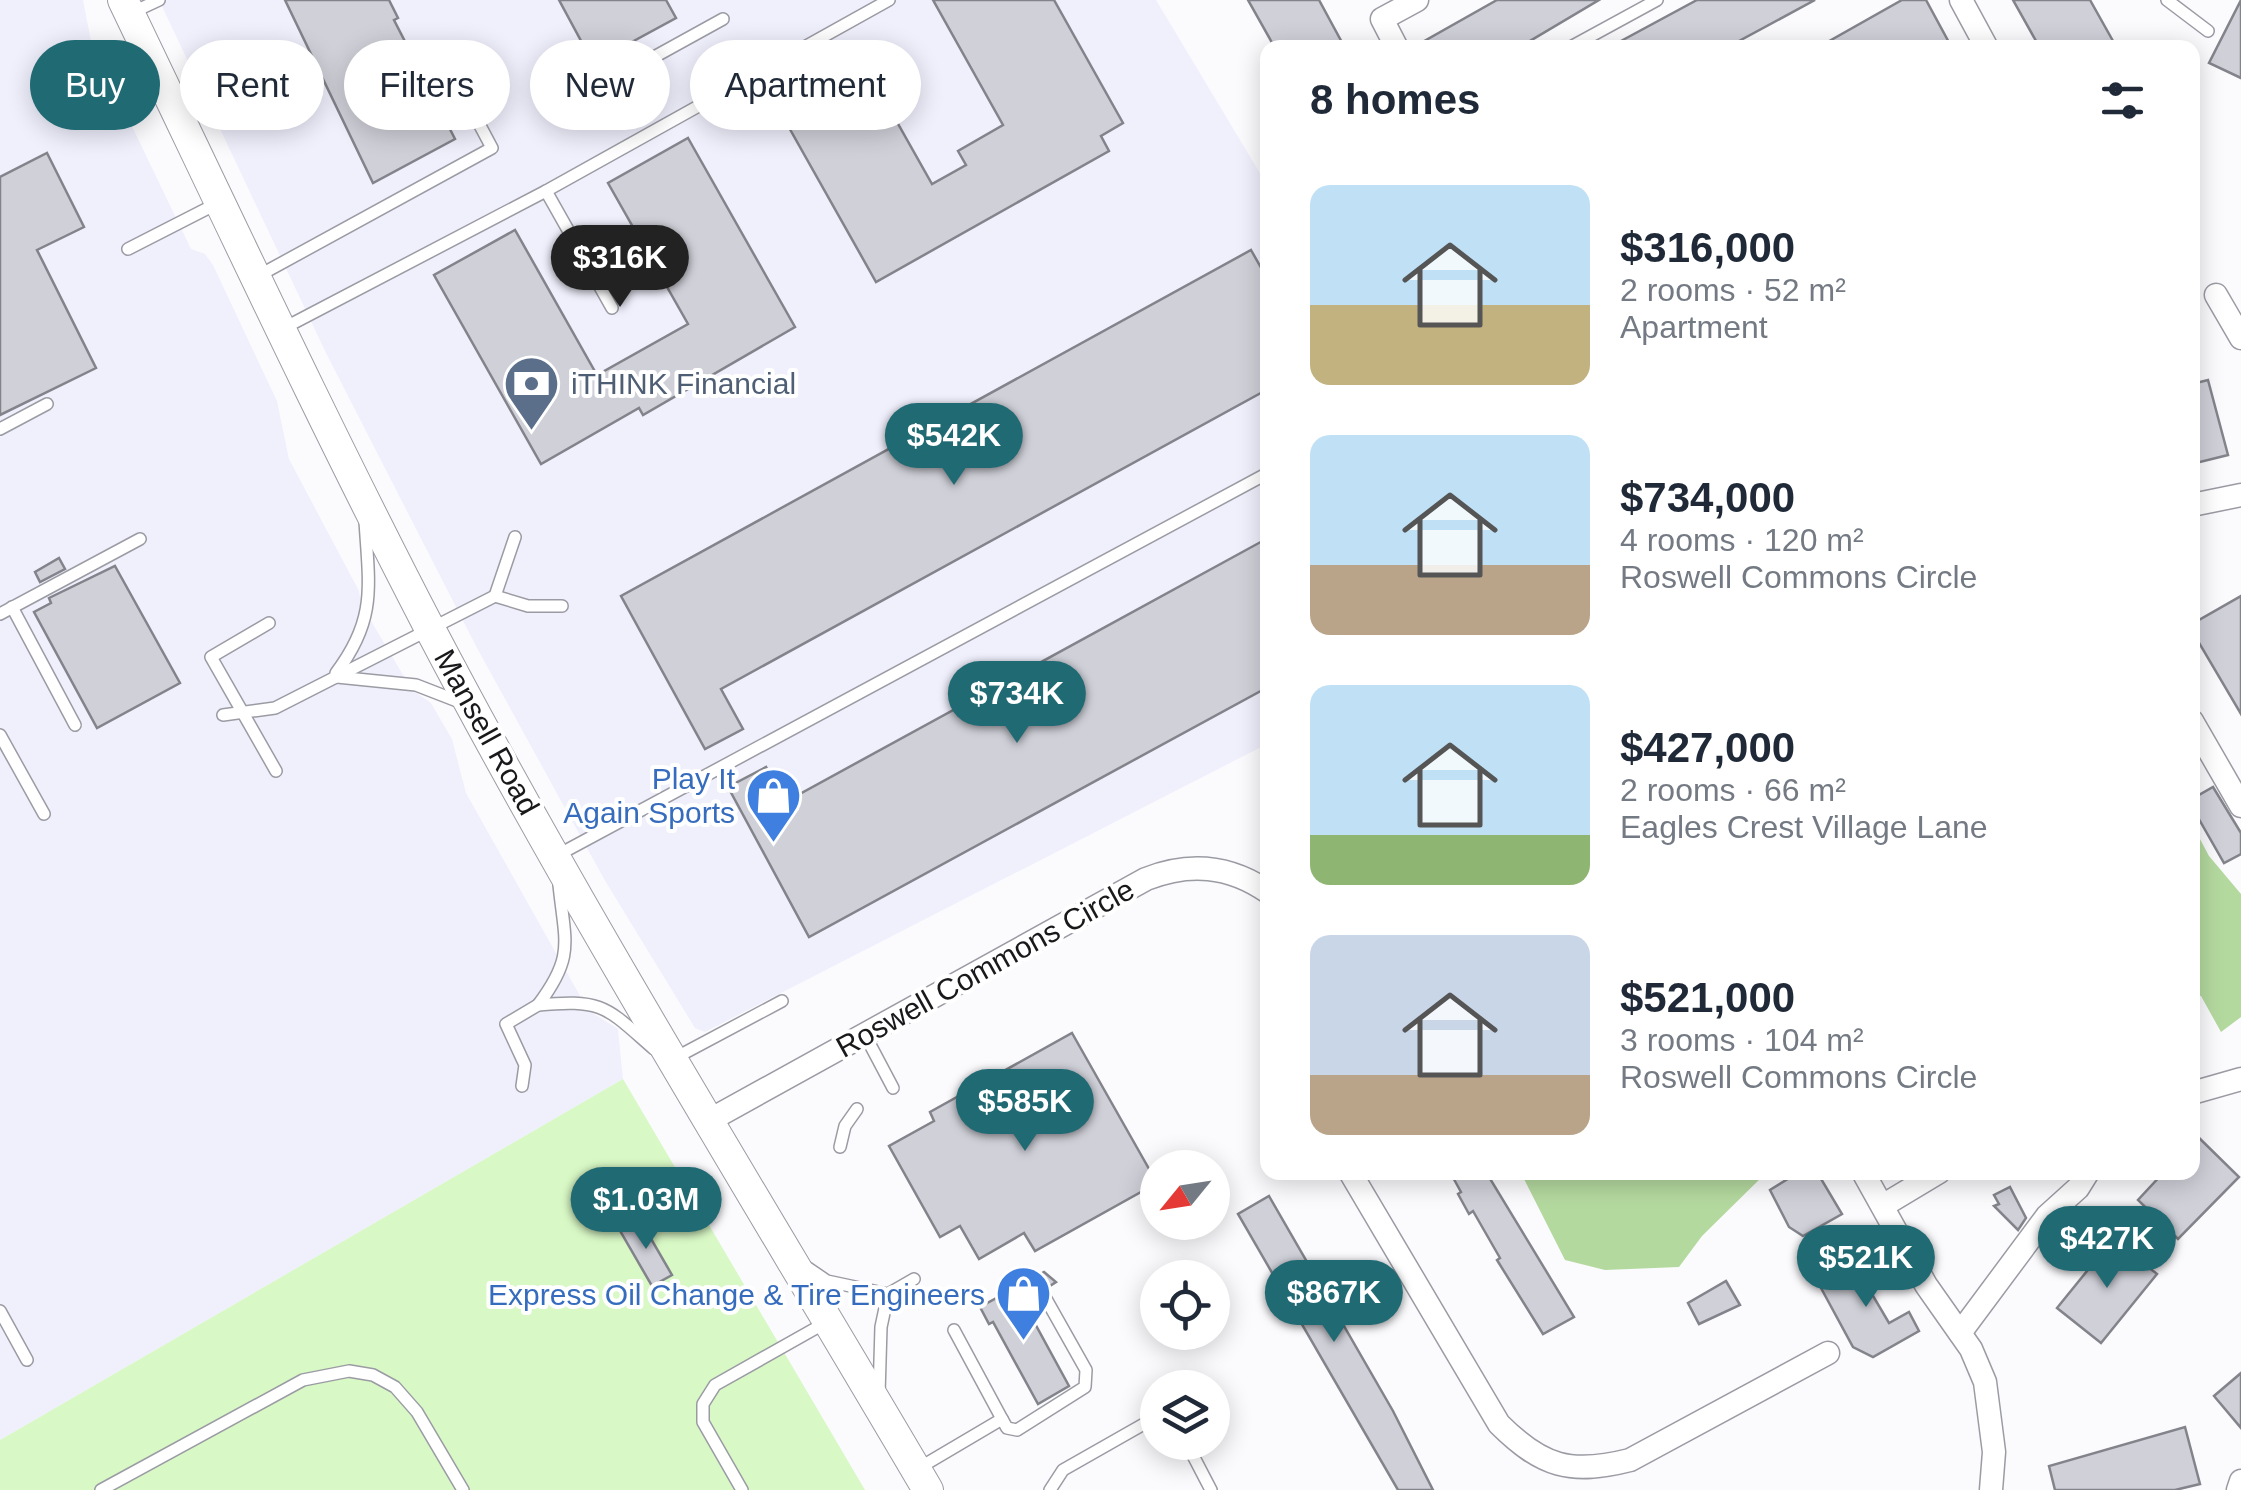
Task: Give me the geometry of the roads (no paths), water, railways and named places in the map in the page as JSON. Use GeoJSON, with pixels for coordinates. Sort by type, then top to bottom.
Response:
{"type":"FeatureCollection","features":[{"type":"Feature","properties":{"kind":"main road","name":"Mansell Road"},"geometry":{"type":"LineString","coordinates":[[127,7],[280,330],[473,708],[922,1480]]}},
{"type":"Feature","properties":{"kind":"street"},"geometry":{"type":"LineString","coordinates":[[1393,40],[1382,19],[1417,0]]}},
{"type":"Feature","properties":{"kind":"street"},"geometry":{"type":"LineString","coordinates":[[1960,0],[1981,40]]}},
{"type":"Feature","properties":{"kind":"street"},"geometry":{"type":"LineString","coordinates":[[2216,295],[2241,338]]}},
{"type":"Feature","properties":{"kind":"street"},"geometry":{"type":"LineString","coordinates":[[2200,504],[2241,495]]}},
{"type":"Feature","properties":{"kind":"street"},"geometry":{"type":"LineString","coordinates":[[2200,736],[2241,806]]}},
{"type":"Feature","properties":{"kind":"street","name":"Roswell Commons Circle"},"geometry":{"type":"LineString","coordinates":[[710,1120],[1167,870],[1213,868],[1260,886]]}},
{"type":"Feature","properties":{"kind":"street"},"geometry":{"type":"LineString","coordinates":[[2200,1092],[2241,1080]]}},
{"type":"Feature","properties":{"kind":"street"},"geometry":{"type":"LineString","coordinates":[[1355,1180],[1499,1424],[1525,1450],[1558,1466],[1595,1469],[1630,1460],[1828,1353]]}},
{"type":"Feature","properties":{"kind":"street"},"geometry":{"type":"LineString","coordinates":[[1868,1180],[1926,1285],[1960,1332],[1985,1382],[1992,1417],[1991,1490]]}},
{"type":"Feature","properties":{"kind":"street"},"geometry":{"type":"LineString","coordinates":[[1884,1205],[1926,1180]]}},
{"type":"Feature","properties":{"kind":"street"},"geometry":{"type":"LineString","coordinates":[[1960,1332],[2047,1216],[2083,1180]]}},
{"type":"Feature","properties":{"kind":"street"},"geometry":{"type":"LineString","coordinates":[[2238,1490],[2241,1480]]}},
{"type":"Feature","properties":{"kind":"lane"},"geometry":{"type":"LineString","coordinates":[[127,7],[159,0]]}},
{"type":"Feature","properties":{"kind":"lane"},"geometry":{"type":"LineString","coordinates":[[280,330],[546,191],[889,0]]}},
{"type":"Feature","properties":{"kind":"lane"},"geometry":{"type":"LineString","coordinates":[[1583,40],[1656,0]]}},
{"type":"Feature","properties":{"kind":"lane"},"geometry":{"type":"LineString","coordinates":[[2167,0],[2208,31]]}},
{"type":"Feature","properties":{"kind":"lane"},"geometry":{"type":"LineString","coordinates":[[670,47],[722,18]]}},
{"type":"Feature","properties":{"kind":"lane"},"geometry":{"type":"LineString","coordinates":[[255,277],[492,148],[482,130]]}},
{"type":"Feature","properties":{"kind":"lane"},"geometry":{"type":"LineString","coordinates":[[546,191],[612,308]]}},
{"type":"Feature","properties":{"kind":"lane"},"geometry":{"type":"LineString","coordinates":[[128,248],[220,202]]}},
{"type":"Feature","properties":{"kind":"lane"},"geometry":{"type":"LineString","coordinates":[[0,429],[46,404]]}},
{"type":"Feature","properties":{"kind":"lane"},"geometry":{"type":"LineString","coordinates":[[538,1006],[562,972],[566,955],[556,856],[1260,478]]}},
{"type":"Feature","properties":{"kind":"lane"},"geometry":{"type":"LineString","coordinates":[[333,677],[364,629],[370,607],[364,497]]}},
{"type":"Feature","properties":{"kind":"lane"},"geometry":{"type":"LineString","coordinates":[[496,596],[514,536]]}},
{"type":"Feature","properties":{"kind":"lane"},"geometry":{"type":"LineString","coordinates":[[76,725],[6,610],[140,540]]}},
{"type":"Feature","properties":{"kind":"lane"},"geometry":{"type":"LineString","coordinates":[[224,715],[275,708],[429,626],[496,596],[528,606],[562,606]]}},
{"type":"Feature","properties":{"kind":"lane"},"geometry":{"type":"LineString","coordinates":[[269,623],[211,656],[276,771]]}},
{"type":"Feature","properties":{"kind":"lane"},"geometry":{"type":"LineString","coordinates":[[333,677],[416,684],[473,708]]}},
{"type":"Feature","properties":{"kind":"lane"},"geometry":{"type":"LineString","coordinates":[[0,735],[44,814]]}},
{"type":"Feature","properties":{"kind":"lane"},"geometry":{"type":"LineString","coordinates":[[522,1086],[525,1066],[506,1024],[538,1006],[588,1002],[608,1009],[681,1068],[782,1001]]}},
{"type":"Feature","properties":{"kind":"lane"},"geometry":{"type":"LineString","coordinates":[[864,1034],[893,1088]]}},
{"type":"Feature","properties":{"kind":"lane"},"geometry":{"type":"LineString","coordinates":[[840,1147],[846,1126],[857,1109]]}},
{"type":"Feature","properties":{"kind":"lane"},"geometry":{"type":"LineString","coordinates":[[791,1257],[827,1281],[883,1293],[914,1279]]}},
{"type":"Feature","properties":{"kind":"lane"},"geometry":{"type":"LineString","coordinates":[[879,1407],[883,1293]]}},
{"type":"Feature","properties":{"kind":"lane"},"geometry":{"type":"LineString","coordinates":[[954,1330],[1007,1428],[1017,1430],[1085,1387],[1088,1380],[1046,1299]]}},
{"type":"Feature","properties":{"kind":"lane"},"geometry":{"type":"LineString","coordinates":[[0,1311],[27,1360]]}},
{"type":"Feature","properties":{"kind":"lane"},"geometry":{"type":"LineString","coordinates":[[742,1490],[703,1422],[703,1404],[715,1385],[828,1321]]}},
{"type":"Feature","properties":{"kind":"lane"},"geometry":{"type":"LineString","coordinates":[[101,1490],[303,1380],[349,1370],[373,1376],[395,1388],[417,1412],[462,1490]]}},
{"type":"Feature","properties":{"kind":"lane"},"geometry":{"type":"LineString","coordinates":[[922,1480],[1002,1418]]}},
{"type":"Feature","properties":{"kind":"lane"},"geometry":{"type":"LineString","coordinates":[[1050,1490],[1063,1470],[1140,1426]]}},
{"type":"Feature","properties":{"kind":"lane"},"geometry":{"type":"LineString","coordinates":[[1195,1460],[1211,1490]]}},
{"type":"Feature","properties":{"kind":"place","name":"iTHINK Financial"},"geometry":{"type":"Point","coordinates":[532,432]}},
{"type":"Feature","properties":{"kind":"place","name":"Play It Again Sports"},"geometry":{"type":"Point","coordinates":[774,844]}},
{"type":"Feature","properties":{"kind":"place","name":"Express Oil Change & Tire Engineers"},"geometry":{"type":"Point","coordinates":[1024,1343]}}]}
